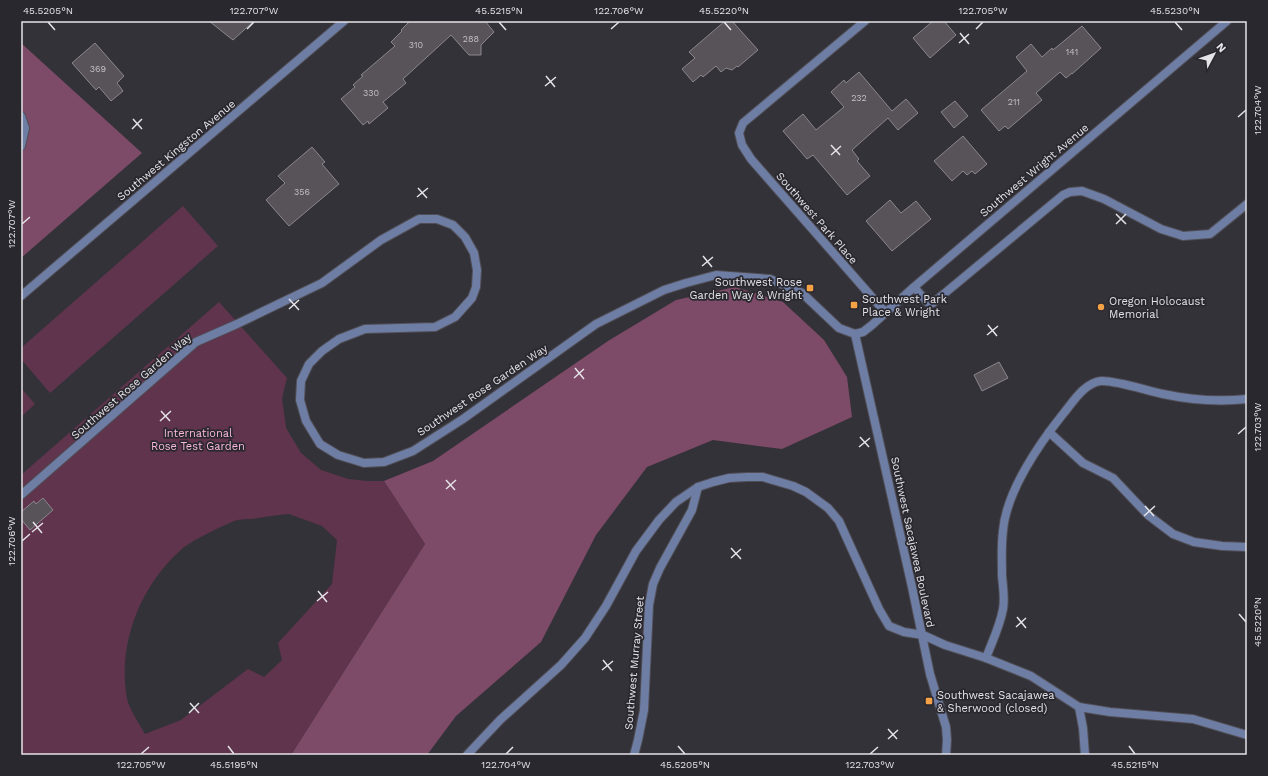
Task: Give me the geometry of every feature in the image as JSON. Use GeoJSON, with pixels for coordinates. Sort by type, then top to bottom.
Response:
{"type":"FeatureCollection","features":[{"type":"Feature","properties":{"kind":"street","name":"Southwest Kingston Avenue"},"geometry":{"type":"LineString","coordinates":[[21,296],[344,21]]}},
{"type":"Feature","properties":{"kind":"street","name":"Southwest Park Place"},"geometry":{"type":"LineString","coordinates":[[865,21],[743,123],[739,133],[742,145],[752,159],[885,312]]}},
{"type":"Feature","properties":{"kind":"street","name":"Southwest Wright Avenue"},"geometry":{"type":"LineString","coordinates":[[855,334],[863,332],[872,325],[914,287],[1227,21]]}},
{"type":"Feature","properties":{"kind":"street"},"geometry":{"type":"LineString","coordinates":[[21,116],[25,128],[21,146]]}},
{"type":"Feature","properties":{"kind":"street"},"geometry":{"type":"LineString","coordinates":[[914,287],[927,302],[933,303],[1063,194],[1070,192],[1082,191],[1104,199],[1161,229],[1183,236],[1210,234],[1247,204]]}},
{"type":"Feature","properties":{"kind":"street","name":"Southwest Rose Garden Way"},"geometry":{"type":"LineString","coordinates":[[21,495],[196,342],[322,283],[381,240],[419,220],[437,219],[453,225],[465,237],[474,253],[477,270],[476,287],[472,298],[455,317],[435,327],[365,329],[339,339],[322,351],[310,364],[301,380],[300,400],[306,421],[320,444],[338,455],[364,463],[384,462],[413,451],[463,419],[596,324],[664,290],[716,275],[770,279],[802,293],[839,328],[855,334]]}},
{"type":"Feature","properties":{"kind":"street","name":"Southwest Sacajawea Boulevard"},"geometry":{"type":"LineString","coordinates":[[855,334],[923,635],[930,674],[946,727],[946,755]]}},
{"type":"Feature","properties":{"kind":"street"},"geometry":{"type":"LineString","coordinates":[[986,658],[994,640],[1003,609],[1003,530],[1009,503],[1034,453],[1048,432],[1082,391],[1090,385],[1101,381],[1112,382],[1165,395],[1208,401],[1247,399]]}},
{"type":"Feature","properties":{"kind":"street"},"geometry":{"type":"LineString","coordinates":[[1048,432],[1083,463],[1113,478],[1148,515],[1173,534],[1194,542],[1222,546],[1247,547]]}},
{"type":"Feature","properties":{"kind":"street"},"geometry":{"type":"LineString","coordinates":[[467,755],[500,720],[561,665],[585,638],[606,606],[636,551],[659,520],[676,502],[698,487],[729,478],[763,477],[793,486],[806,492],[828,508],[839,521],[879,609],[889,626],[904,632],[923,635],[945,645],[986,658],[1031,676],[1046,684],[1079,707],[1110,712],[1193,719],[1247,735]]}},
{"type":"Feature","properties":{"kind":"street","name":"Southwest Murray Street"},"geometry":{"type":"LineString","coordinates":[[634,755],[644,710],[649,605],[653,584],[660,568],[692,510],[698,487]]}},
{"type":"Feature","properties":{"kind":"street"},"geometry":{"type":"LineString","coordinates":[[1079,707],[1083,728],[1085,755]]}},
{"type":"Feature","properties":{"kind":"green space"},"geometry":{"type":"Polygon","coordinates":[[[183,206],[218,246],[50,393],[21,359],[21,348],[183,206]]]}},
{"type":"Feature","properties":{"kind":"green space","name":"International Rose Test Garden"},"geometry":{"type":"Polygon","coordinates":[[[219,302],[287,378],[282,398],[286,428],[301,453],[321,470],[348,479],[384,481],[425,544],[291,755],[21,755],[21,475],[219,302]],[[289,514],[236,520],[208,533],[183,548],[168,563],[155,579],[144,597],[129,636],[126,656],[125,677],[127,698],[132,711],[145,734],[181,720],[248,669],[264,677],[282,660],[278,643],[332,584],[337,540],[322,526],[289,514]]]}},
{"type":"Feature","properties":{"kind":"green space"},"geometry":{"type":"Polygon","coordinates":[[[21,388],[35,404],[21,417],[21,388]]]}},
{"type":"Feature","properties":{"kind":"shaded area"},"geometry":{"type":"Polygon","coordinates":[[[21,43],[142,153],[21,258],[21,43]]]}},
{"type":"Feature","properties":{"kind":"shaded area"},"geometry":{"type":"Polygon","coordinates":[[[735,287],[783,302],[824,340],[847,377],[852,417],[782,449],[713,440],[647,467],[596,535],[541,642],[456,716],[427,755],[291,755],[425,544],[384,481],[433,461],[608,341],[676,300],[735,287]]]}},
{"type":"Feature","properties":{"kind":"building"},"geometry":{"type":"Polygon","coordinates":[[[209,21],[254,21],[233,40],[209,21]]]}},
{"type":"Feature","properties":{"kind":"building"},"geometry":{"type":"Polygon","coordinates":[[[410,21],[485,21],[494,32],[481,45],[481,55],[469,55],[451,35],[403,79],[406,83],[383,102],[388,108],[369,124],[368,121],[363,125],[341,99],[355,87],[353,85],[363,76],[361,75],[395,46],[391,42],[410,21]]]}},
{"type":"Feature","properties":{"kind":"building"},"geometry":{"type":"Polygon","coordinates":[[[725,21],[732,21],[758,50],[738,67],[737,66],[732,70],[726,68],[721,72],[716,66],[703,77],[701,75],[693,82],[682,69],[695,58],[689,52],[725,21]]]}},
{"type":"Feature","properties":{"kind":"building"},"geometry":{"type":"Polygon","coordinates":[[[933,21],[944,21],[956,35],[930,58],[913,38],[933,21]]]}},
{"type":"Feature","properties":{"kind":"building"},"geometry":{"type":"Polygon","coordinates":[[[1082,26],[1101,48],[1066,78],[1060,72],[1036,93],[1042,100],[1008,129],[1005,126],[999,131],[981,110],[1027,71],[1016,57],[1031,44],[1042,57],[1052,48],[1053,50],[1082,26]]]}},
{"type":"Feature","properties":{"kind":"building"},"geometry":{"type":"Polygon","coordinates":[[[95,43],[124,76],[117,83],[123,91],[111,101],[99,87],[96,90],[72,63],[95,43]]]}},
{"type":"Feature","properties":{"kind":"building"},"geometry":{"type":"Polygon","coordinates":[[[859,72],[892,111],[906,99],[918,113],[898,130],[888,118],[852,150],[859,159],[857,161],[870,176],[847,195],[813,155],[807,159],[783,131],[803,114],[816,130],[844,107],[831,92],[844,80],[846,83],[859,72]]]}},
{"type":"Feature","properties":{"kind":"building"},"geometry":{"type":"Polygon","coordinates":[[[955,101],[968,116],[954,128],[941,112],[955,101]]]}},
{"type":"Feature","properties":{"kind":"building"},"geometry":{"type":"Polygon","coordinates":[[[963,136],[987,164],[975,174],[972,171],[967,175],[963,171],[952,181],[934,161],[963,136]]]}},
{"type":"Feature","properties":{"kind":"building"},"geometry":{"type":"Polygon","coordinates":[[[312,147],[325,162],[322,164],[339,184],[289,226],[266,200],[285,183],[278,176],[312,147]]]}},
{"type":"Feature","properties":{"kind":"building"},"geometry":{"type":"Polygon","coordinates":[[[890,200],[901,213],[916,201],[931,219],[892,251],[866,221],[890,200]]]}},
{"type":"Feature","properties":{"kind":"building"},"geometry":{"type":"Polygon","coordinates":[[[999,362],[1008,378],[982,391],[974,375],[999,362]]]}},
{"type":"Feature","properties":{"kind":"building"},"geometry":{"type":"Polygon","coordinates":[[[43,498],[53,510],[30,530],[21,519],[21,512],[34,501],[36,504],[43,498]]]}},
{"type":"Feature","properties":{"kind":"place","name":"Southwest Rose Garden Way & Wright"},"geometry":{"type":"Point","coordinates":[810,288]}},
{"type":"Feature","properties":{"kind":"place","name":"Southwest Park Place & Wright"},"geometry":{"type":"Point","coordinates":[854,305]}},
{"type":"Feature","properties":{"kind":"place","name":"Oregon Holocaust Memorial"},"geometry":{"type":"Point","coordinates":[1101,307]}},
{"type":"Feature","properties":{"kind":"place","name":"Southwest Sacajawea & Sherwood (closed)"},"geometry":{"type":"Point","coordinates":[929,701]}}]}
